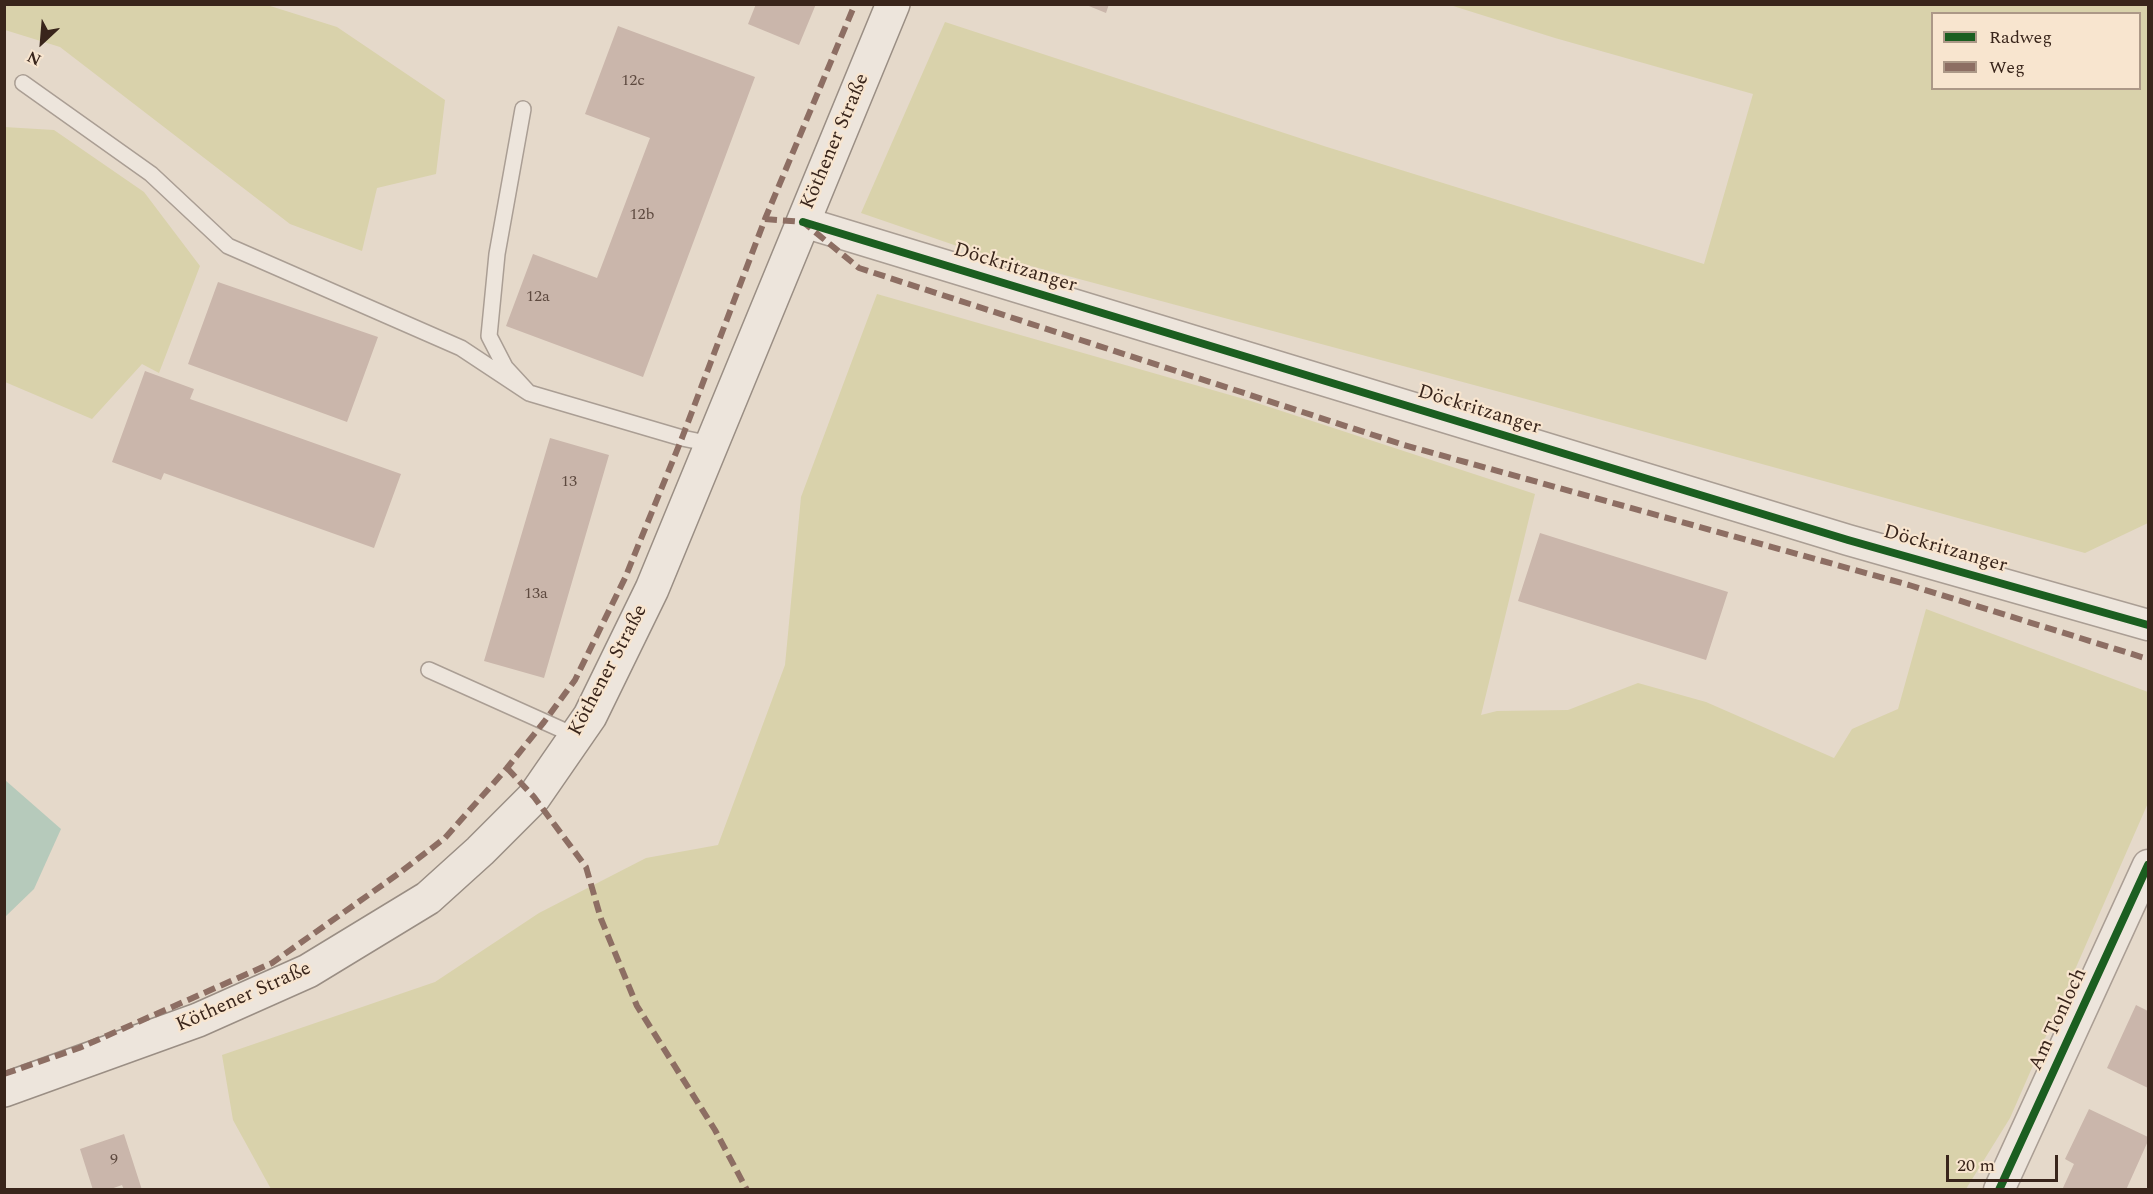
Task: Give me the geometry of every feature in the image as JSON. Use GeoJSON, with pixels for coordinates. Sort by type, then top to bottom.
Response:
{"type":"FeatureCollection","features":[{"type":"Feature","properties":{"kind":"main road","name":"Köthener Straße"},"geometry":{"type":"LineString","coordinates":[[4,1090],[198,1020],[308,971],[428,898],[480,851],[534,797],[590,716],[652,589],[893,4]]}},
{"type":"Feature","properties":{"kind":"street","name":"Döckritzanger"},"geometry":{"type":"LineString","coordinates":[[803,222],[1848,540],[2148,625]]}},
{"type":"Feature","properties":{"kind":"street","name":"Am Tonloch"},"geometry":{"type":"LineString","coordinates":[[1999,1190],[2148,865]]}},
{"type":"Feature","properties":{"kind":"lane"},"geometry":{"type":"LineString","coordinates":[[23,83],[151,174],[228,246],[461,348],[529,393],[682,438],[711,444]]}},
{"type":"Feature","properties":{"kind":"lane"},"geometry":{"type":"LineString","coordinates":[[523,109],[497,255],[489,336],[504,368],[529,393]]}},
{"type":"Feature","properties":{"kind":"lane"},"geometry":{"type":"LineString","coordinates":[[429,670],[576,736]]}},
{"type":"Feature","properties":{"kind":"shaded area"},"geometry":{"type":"Polygon","coordinates":[[[5,4],[267,5],[337,27],[445,100],[436,174],[377,188],[362,251],[290,224],[60,47],[5,30],[5,4]]]}},
{"type":"Feature","properties":{"kind":"shaded area"},"geometry":{"type":"Polygon","coordinates":[[[1450,5],[2148,5],[2148,523],[2085,553],[1526,399],[960,247],[861,213],[945,22],[1327,147],[1704,264],[1753,94],[1555,38],[1450,5]]]}},
{"type":"Feature","properties":{"kind":"shaded area"},"geometry":{"type":"Polygon","coordinates":[[[4,127],[54,130],[144,192],[200,266],[159,373],[142,364],[92,419],[5,382],[4,127]]]}},
{"type":"Feature","properties":{"kind":"shaded area"},"geometry":{"type":"Polygon","coordinates":[[[877,294],[1251,401],[1535,494],[1481,715],[1497,711],[1568,710],[1638,683],[1706,702],[1834,758],[1852,729],[1898,709],[1926,609],[2148,692],[2148,803],[2010,1118],[1966,1189],[271,1189],[233,1120],[222,1055],[435,982],[539,913],[646,858],[718,845],[785,665],[801,497],[877,294]]]}},
{"type":"Feature","properties":{"kind":"shaded area"},"geometry":{"type":"Polygon","coordinates":[[[5,780],[61,829],[34,889],[5,917],[5,780]]]}},
{"type":"Feature","properties":{"kind":"building"},"geometry":{"type":"Polygon","coordinates":[[[756,4],[816,4],[799,45],[748,24],[756,4]]]}},
{"type":"Feature","properties":{"kind":"building"},"geometry":{"type":"Polygon","coordinates":[[[1084,4],[1109,4],[1106,13],[1084,4]]]}},
{"type":"Feature","properties":{"kind":"building"},"geometry":{"type":"Polygon","coordinates":[[[618,26],[755,77],[643,377],[506,326],[533,254],[597,278],[650,138],[585,114],[618,26]]]}},
{"type":"Feature","properties":{"kind":"building"},"geometry":{"type":"Polygon","coordinates":[[[218,282],[378,337],[347,422],[188,364],[218,282]]]}},
{"type":"Feature","properties":{"kind":"building"},"geometry":{"type":"Polygon","coordinates":[[[145,371],[194,389],[190,399],[401,474],[374,548],[164,473],[161,480],[112,462],[145,371]]]}},
{"type":"Feature","properties":{"kind":"building"},"geometry":{"type":"Polygon","coordinates":[[[550,438],[609,455],[544,678],[484,661],[550,438]]]}},
{"type":"Feature","properties":{"kind":"building"},"geometry":{"type":"Polygon","coordinates":[[[1540,533],[1728,592],[1706,660],[1518,601],[1540,533]]]}},
{"type":"Feature","properties":{"kind":"building"},"geometry":{"type":"Polygon","coordinates":[[[2136,1005],[2148,1011],[2148,1088],[2107,1068],[2136,1005]]]}},
{"type":"Feature","properties":{"kind":"building"},"geometry":{"type":"Polygon","coordinates":[[[2089,1109],[2148,1137],[2126,1190],[2062,1190],[2074,1164],[2065,1159],[2089,1109]]]}},
{"type":"Feature","properties":{"kind":"building"},"geometry":{"type":"Polygon","coordinates":[[[124,1134],[142,1190],[124,1190],[122,1185],[108,1190],[93,1190],[80,1149],[124,1134]]]}},
{"type":"Feature","properties":{"kind":"marked path"},"geometry":{"type":"LineString","coordinates":[[4,1074],[79,1048],[272,963],[445,838],[544,722],[575,680],[625,578],[682,438],[765,219],[855,4]]}},
{"type":"Feature","properties":{"kind":"marked path"},"geometry":{"type":"LineString","coordinates":[[765,219],[803,222],[859,268],[1404,445],[1909,585],[2148,659]]}},
{"type":"Feature","properties":{"kind":"marked path"},"geometry":{"type":"LineString","coordinates":[[507,768],[534,797],[586,867],[601,919],[637,1006],[715,1130],[747,1190]]}},
{"type":"Feature","properties":{"kind":"cycle path"},"geometry":{"type":"LineString","coordinates":[[803,222],[1848,540],[2148,625]]}},
{"type":"Feature","properties":{"kind":"cycle path"},"geometry":{"type":"LineString","coordinates":[[1999,1190],[2148,865]]}}]}
